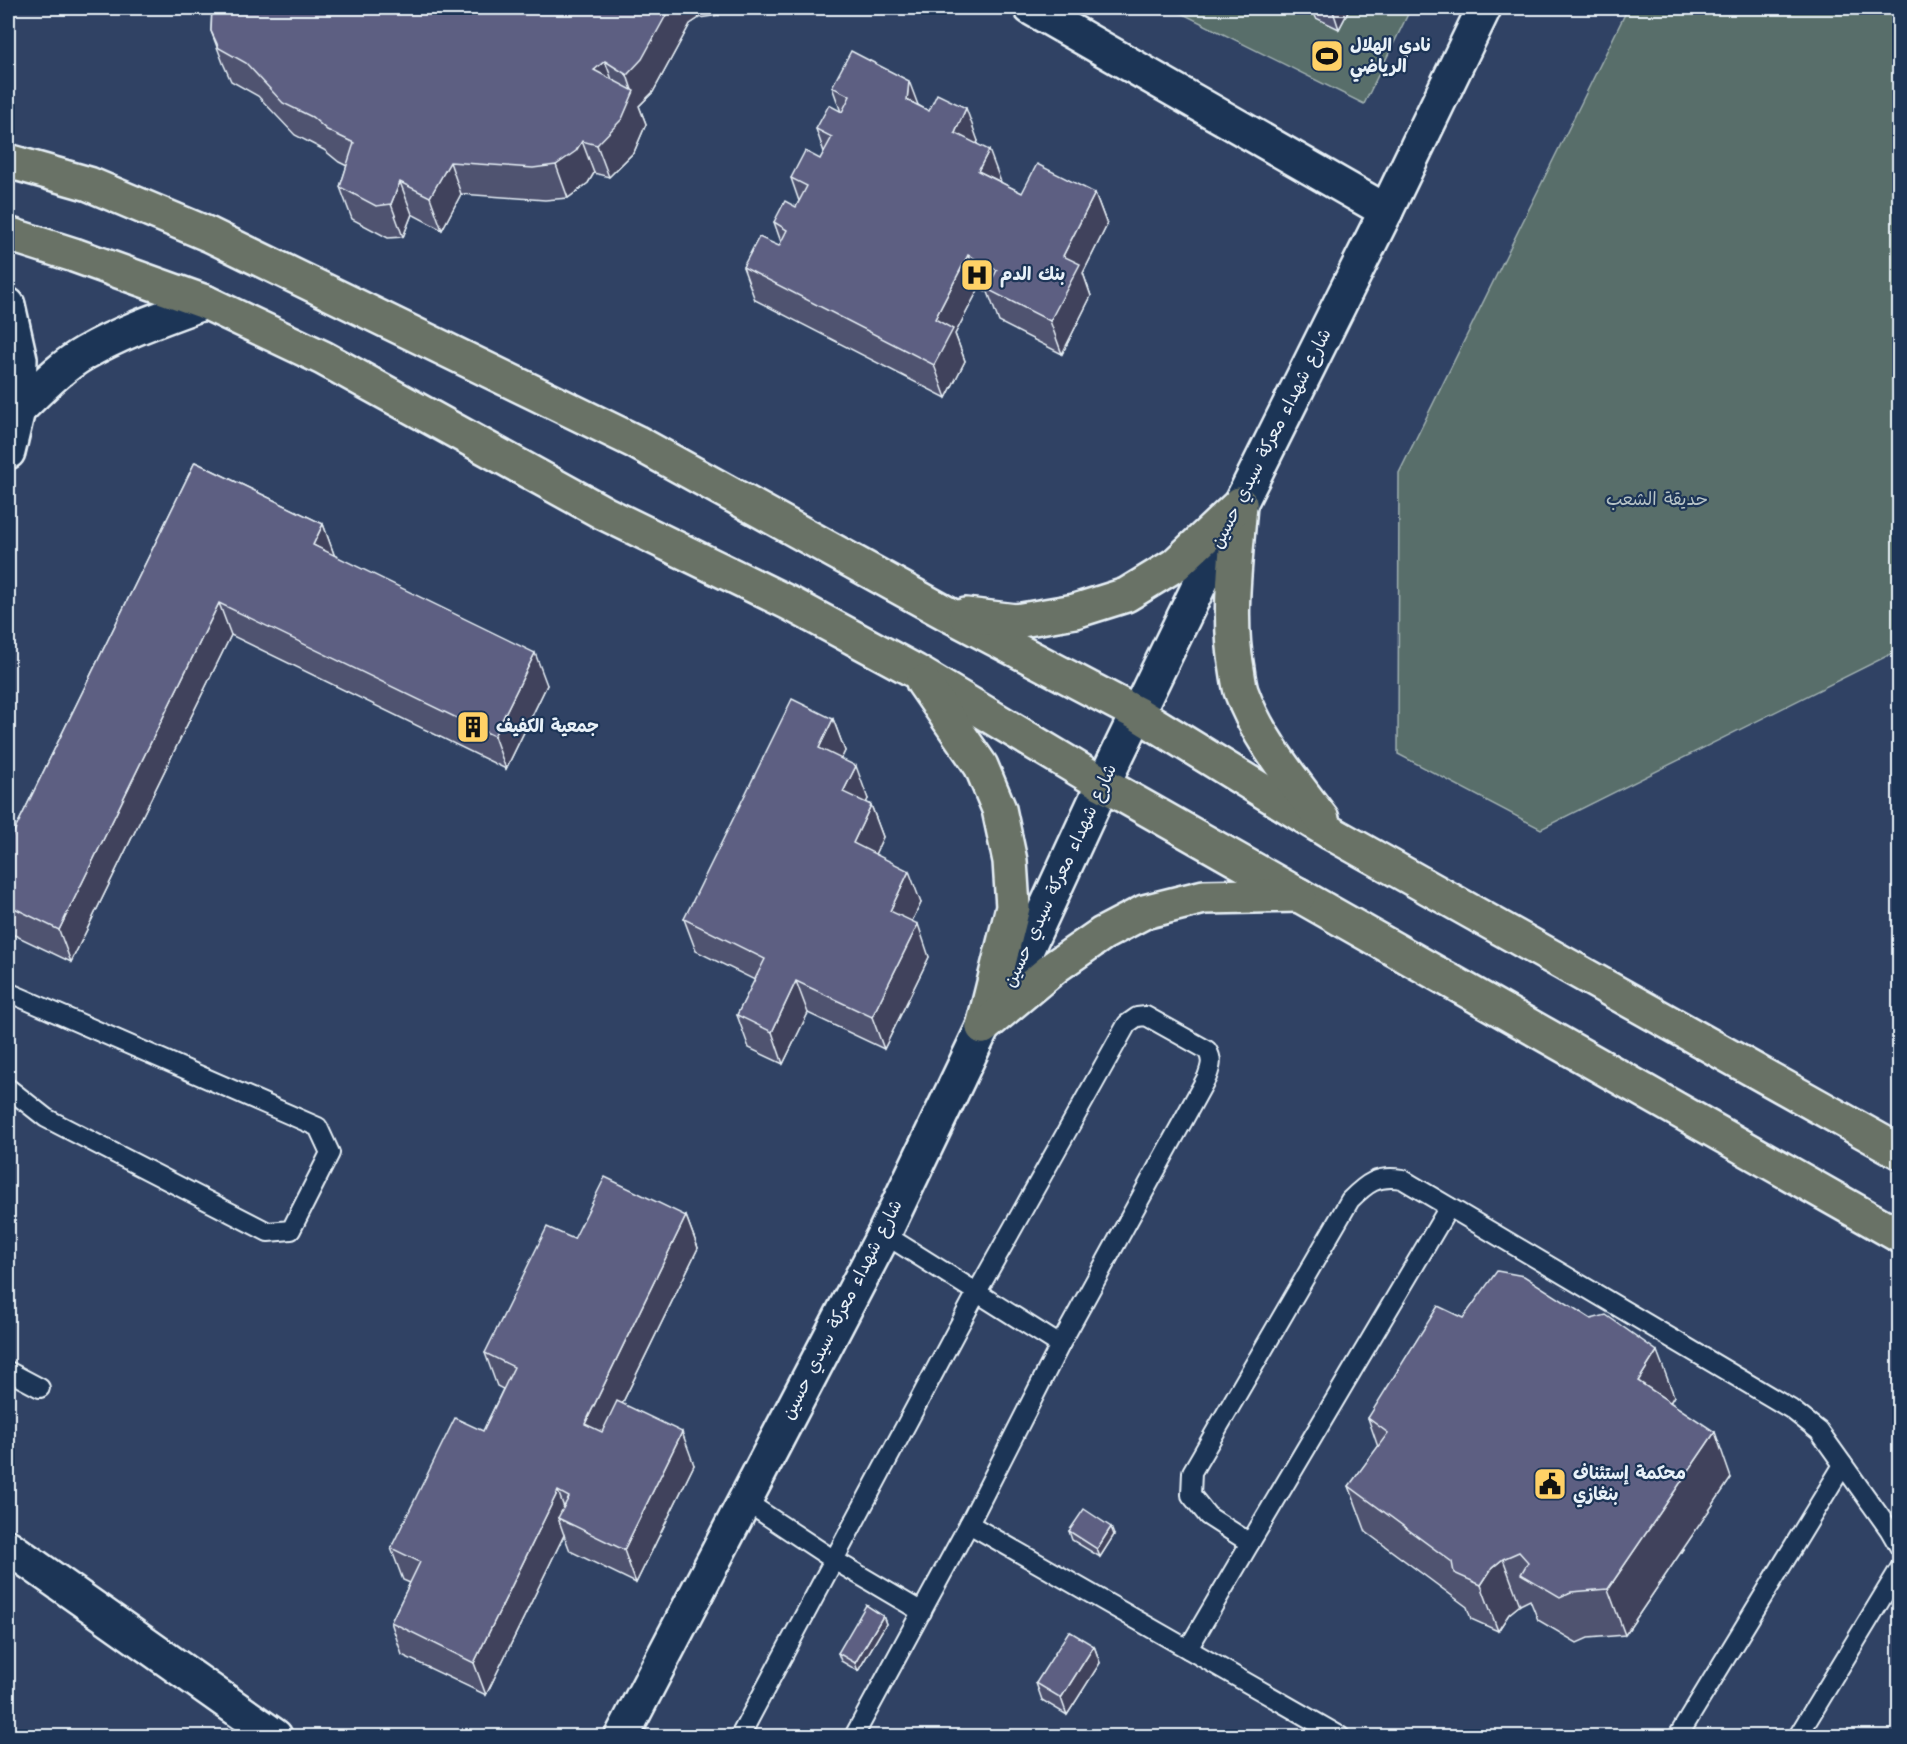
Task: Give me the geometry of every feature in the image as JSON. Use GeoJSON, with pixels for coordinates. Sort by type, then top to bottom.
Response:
{"type":"FeatureCollection","features":[{"type":"Feature","properties":{"kind":"main road"},"geometry":{"type":"LineString","coordinates":[[1031,8],[1386,211]]}},
{"type":"Feature","properties":{"kind":"main road","name":"شارع شهداء معركة سيدي حسين"},"geometry":{"type":"LineString","coordinates":[[622,1737],[884,1234],[983,1026],[1008,990],[1103,784],[1225,532],[1386,211],[1484,8]]}},
{"type":"Feature","properties":{"kind":"main road"},"geometry":{"type":"LineString","coordinates":[[8,161],[89,184],[210,235],[636,442],[946,613],[1138,714],[1331,833],[1899,1152]]}},
{"type":"Feature","properties":{"kind":"main road"},"geometry":{"type":"LineString","coordinates":[[8,234],[205,302],[324,358],[604,513],[791,604],[915,671],[1103,784],[1899,1236]]}},
{"type":"Feature","properties":{"kind":"main road"},"geometry":{"type":"LineString","coordinates":[[18,411],[50,380],[83,354],[123,333],[205,302]]}},
{"type":"Feature","properties":{"kind":"main road"},"geometry":{"type":"LineString","coordinates":[[8,305],[20,359],[18,411],[8,452]]}},
{"type":"Feature","properties":{"kind":"main road"},"geometry":{"type":"LineString","coordinates":[[946,613],[1016,621],[1075,611],[1126,595],[1175,565],[1240,504]]}},
{"type":"Feature","properties":{"kind":"main road"},"geometry":{"type":"LineString","coordinates":[[1240,504],[1231,617],[1233,650],[1240,690],[1278,761],[1331,833]]}},
{"type":"Feature","properties":{"kind":"main road"},"geometry":{"type":"LineString","coordinates":[[915,671],[981,766],[999,809],[1010,861],[1013,907],[983,1026]]}},
{"type":"Feature","properties":{"kind":"main road"},"geometry":{"type":"LineString","coordinates":[[983,1026],[1056,966],[1102,934],[1144,912],[1204,897],[1300,895]]}},
{"type":"Feature","properties":{"kind":"main road"},"geometry":{"type":"LineString","coordinates":[[8,1547],[274,1737]]}},
{"type":"Feature","properties":{"kind":"lane"},"geometry":{"type":"LineString","coordinates":[[8,992],[318,1127],[330,1153],[291,1230],[268,1232],[46,1118],[8,1088]]}},
{"type":"Feature","properties":{"kind":"lane"},"geometry":{"type":"LineString","coordinates":[[740,1737],[977,1292],[1127,1024],[1137,1017],[1146,1016],[1207,1050],[1212,1065],[1060,1345],[969,1524],[854,1737]]}},
{"type":"Feature","properties":{"kind":"lane"},"geometry":{"type":"LineString","coordinates":[[1250,1543],[1208,1516],[1191,1495],[1191,1472],[1350,1200],[1366,1185],[1387,1177],[1402,1179],[1791,1409],[1819,1431],[1889,1529],[1899,1548]]}},
{"type":"Feature","properties":{"kind":"lane"},"geometry":{"type":"LineString","coordinates":[[1188,1650],[1449,1207]]}},
{"type":"Feature","properties":{"kind":"lane"},"geometry":{"type":"LineString","coordinates":[[884,1234],[1060,1345]]}},
{"type":"Feature","properties":{"kind":"lane"},"geometry":{"type":"LineString","coordinates":[[8,1371],[40,1388]]}},
{"type":"Feature","properties":{"kind":"lane"},"geometry":{"type":"LineString","coordinates":[[1678,1737],[1844,1465]]}},
{"type":"Feature","properties":{"kind":"lane"},"geometry":{"type":"LineString","coordinates":[[745,1501],[834,1560],[921,1612]]}},
{"type":"Feature","properties":{"kind":"lane"},"geometry":{"type":"LineString","coordinates":[[969,1524],[1340,1737]]}},
{"type":"Feature","properties":{"kind":"lane"},"geometry":{"type":"LineString","coordinates":[[1798,1737],[1899,1568]]}},
{"type":"Feature","properties":{"kind":"green space","name":"نادي الهلال الرياضي"},"geometry":{"type":"Polygon","coordinates":[[[1171,8],[1411,8],[1364,104],[1171,8]]]}},
{"type":"Feature","properties":{"kind":"green space","name":"حديقة الشعب"},"geometry":{"type":"Polygon","coordinates":[[[1628,8],[1899,8],[1899,650],[1541,829],[1398,754],[1399,473],[1628,8]]]}},
{"type":"Feature","properties":{"kind":"building"},"geometry":{"type":"Polygon","coordinates":[[[212,8],[670,8],[642,59],[627,75],[605,61],[594,70],[634,91],[622,119],[597,145],[582,141],[576,151],[556,165],[533,168],[450,162],[430,197],[400,182],[391,204],[376,206],[340,187],[354,143],[327,130],[312,117],[283,103],[246,63],[219,48],[211,31],[212,8]]]}},
{"type":"Feature","properties":{"kind":"building"},"geometry":{"type":"Polygon","coordinates":[[[851,51],[909,81],[907,100],[929,111],[937,94],[966,108],[955,133],[989,150],[978,171],[1022,193],[1037,164],[1095,193],[1063,256],[1080,264],[1050,321],[987,289],[997,270],[968,255],[935,319],[953,329],[934,365],[743,267],[759,237],[779,246],[787,230],[774,222],[785,201],[796,207],[807,186],[791,178],[805,151],[820,159],[832,137],[816,129],[829,105],[842,112],[850,96],[832,87],[851,51]]]}},
{"type":"Feature","properties":{"kind":"building","name":"جمعية الكفيف"},"geometry":{"type":"Polygon","coordinates":[[[195,462],[323,524],[313,545],[535,653],[494,736],[219,603],[59,930],[8,905],[8,844],[195,462]]]}},
{"type":"Feature","properties":{"kind":"building"},"geometry":{"type":"Polygon","coordinates":[[[792,699],[833,719],[819,748],[856,766],[843,792],[871,805],[853,843],[909,871],[890,911],[918,924],[872,1017],[796,981],[772,1032],[737,1015],[765,959],[684,919],[792,699]]]}},
{"type":"Feature","properties":{"kind":"building"},"geometry":{"type":"Polygon","coordinates":[[[605,1177],[686,1216],[585,1424],[602,1432],[617,1401],[682,1432],[624,1550],[558,1518],[569,1497],[558,1491],[474,1663],[391,1622],[420,1562],[391,1548],[455,1418],[483,1431],[514,1367],[485,1353],[547,1227],[574,1239],[605,1177]]]}},
{"type":"Feature","properties":{"kind":"building"},"geometry":{"type":"Polygon","coordinates":[[[1497,1271],[1524,1276],[1591,1319],[1606,1315],[1657,1351],[1638,1381],[1715,1432],[1608,1589],[1571,1592],[1560,1597],[1521,1574],[1528,1562],[1519,1552],[1503,1559],[1492,1568],[1481,1585],[1454,1573],[1452,1562],[1349,1486],[1388,1433],[1368,1418],[1438,1306],[1463,1318],[1497,1271]]]}},
{"type":"Feature","properties":{"kind":"building"},"geometry":{"type":"Polygon","coordinates":[[[1084,1509],[1111,1527],[1097,1549],[1069,1531],[1084,1509]]]}},
{"type":"Feature","properties":{"kind":"building"},"geometry":{"type":"Polygon","coordinates":[[[866,1605],[883,1616],[855,1663],[838,1653],[866,1605]]]}},
{"type":"Feature","properties":{"kind":"building"},"geometry":{"type":"Polygon","coordinates":[[[1069,1631],[1094,1646],[1061,1698],[1036,1683],[1069,1631]]]}},
{"type":"Feature","properties":{"kind":"place","name":"نادي الهلال الرياضي"},"geometry":{"type":"Point","coordinates":[1327,56]}},
{"type":"Feature","properties":{"kind":"place","name":"بنك الدم"},"geometry":{"type":"Point","coordinates":[977,275]}},
{"type":"Feature","properties":{"kind":"place","name":"جمعية الكفيف"},"geometry":{"type":"Point","coordinates":[473,727]}},
{"type":"Feature","properties":{"kind":"place","name":"محكمة إستئناف بنغازي"},"geometry":{"type":"Point","coordinates":[1550,1484]}}]}
